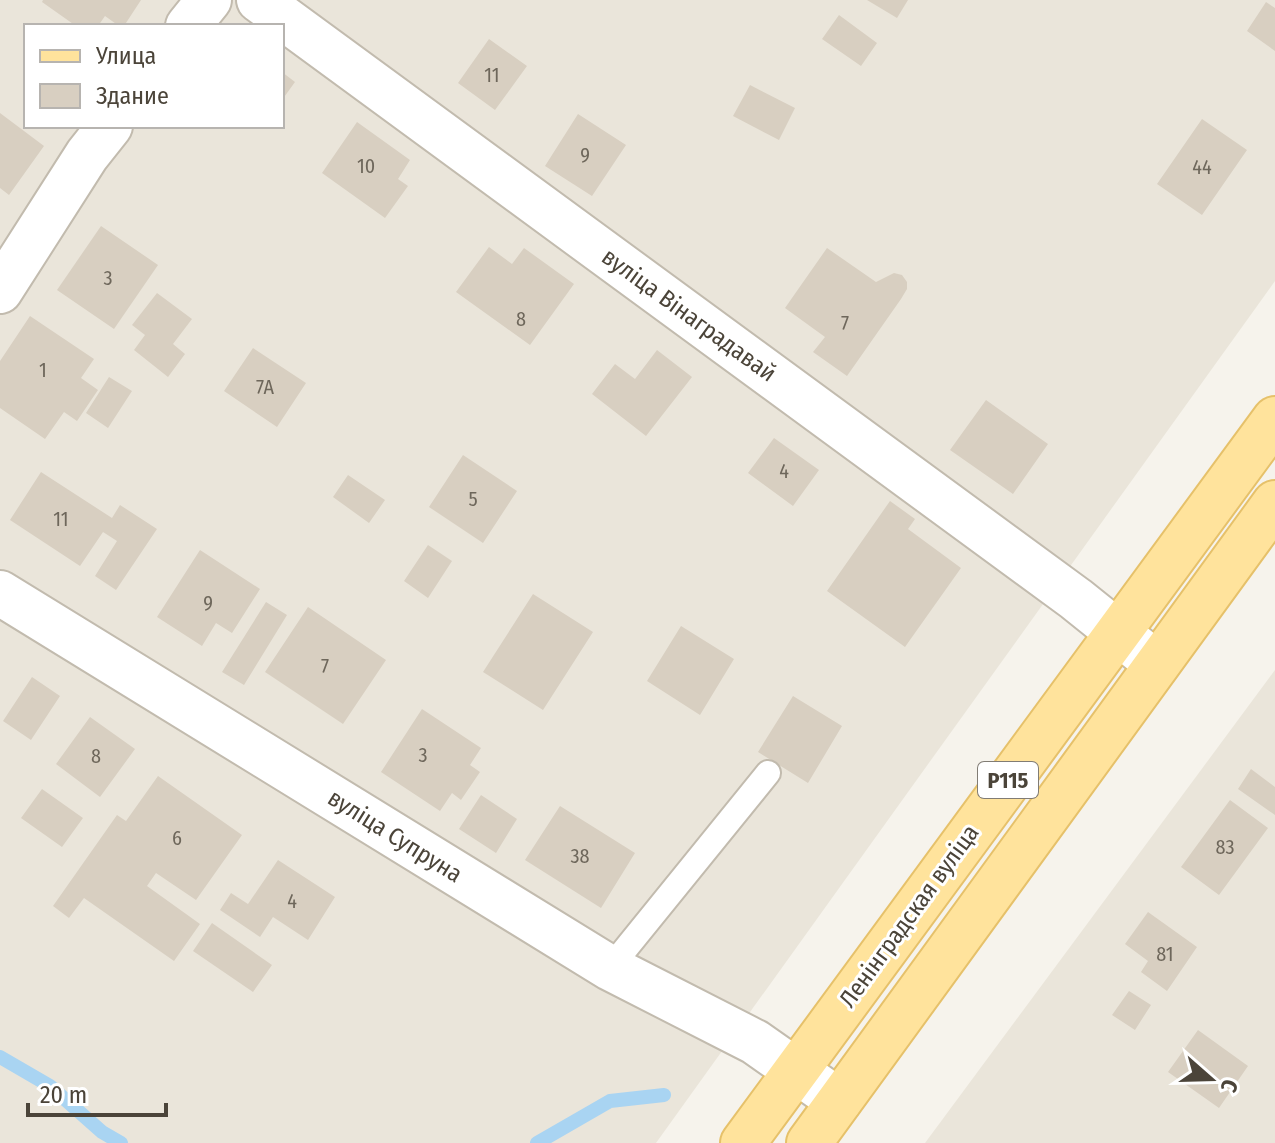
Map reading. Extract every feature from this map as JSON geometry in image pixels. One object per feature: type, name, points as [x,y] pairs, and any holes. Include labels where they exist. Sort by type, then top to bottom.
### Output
[{"type":"main road","name":"Ленінградская вуліца","points":[[743,1143],[1275,419]]},
{"type":"main road","name":"Р115","points":[[809,1143],[1275,503]]},
{"type":"street","points":[[190,24],[209,0]]},
{"type":"street","name":"вуліца Вінаградавай","points":[[259,0],[1157,664]]},
{"type":"street","points":[[0,291],[87,155],[108,128]]},
{"type":"street","name":"вуліца Супруна","points":[[0,593],[610,968],[755,1042],[839,1101]]},
{"type":"lane","points":[[610,968],[768,773]]},
{"type":"shaded area","points":[[0,0],[1275,0],[1275,281],[656,1143],[0,1143]]},
{"type":"shaded area","points":[[1275,670],[1275,1143],[925,1143]]},
{"type":"building","points":[[141,0],[125,24],[116,24],[105,16],[99,24],[73,24],[42,2]]},
{"type":"building","points":[[867,0],[908,0],[897,18]]},
{"type":"building","points":[[1266,2],[1275,8],[1275,51],[1247,31]]},
{"type":"building","points":[[839,15],[877,43],[861,66],[822,39]]},
{"type":"building","points":[[489,39],[527,66],[495,110],[458,83]]},
{"type":"building","points":[[284,74],[295,82],[284,97]]},
{"type":"building","points":[[750,85],[795,108],[779,140],[733,116]]},
{"type":"building","points":[[0,113],[44,146],[9,195],[0,188]]},
{"type":"building","points":[[578,114],[626,145],[592,196],[545,166]]},
{"type":"building","points":[[1202,119],[1247,150],[1202,215],[1157,184]]},
{"type":"building","points":[[357,122],[410,160],[398,179],[408,186],[385,218],[322,173]]},
{"type":"building","points":[[101,226],[158,265],[114,329],[57,290]]},
{"type":"building","points":[[489,247],[512,264],[524,248],[574,284],[530,345],[456,292]]},
{"type":"building","points":[[827,248],[876,282],[894,273],[902,275],[907,282],[901,299],[847,376],[813,352],[825,337],[785,308]]},
{"type":"building","points":[[157,293],[192,319],[173,344],[185,354],[168,377],[134,350],[145,335],[132,325]]},
{"type":"building","points":[[30,316],[94,359],[81,378],[98,390],[77,421],[64,412],[45,439],[0,408],[0,361]]},
{"type":"building","points":[[253,348],[306,383],[277,427],[224,391]]},
{"type":"building","points":[[657,350],[692,377],[646,436],[592,394],[615,364],[635,379]]},
{"type":"building","points":[[109,377],[132,391],[108,428],[86,413]]},
{"type":"building","points":[[986,400],[1048,444],[1013,494],[950,450]]},
{"type":"building","points":[[774,438],[819,470],[793,506],[748,473]]},
{"type":"building","points":[[463,455],[517,491],[483,543],[429,507]]},
{"type":"building","points":[[41,472],[112,518],[120,505],[157,529],[116,590],[95,576],[117,541],[103,532],[80,566],[10,520]]},
{"type":"building","points":[[348,475],[385,500],[369,523],[333,497]]},
{"type":"building","points":[[890,501],[915,519],[908,529],[961,568],[905,647],[827,591]]},
{"type":"building","points":[[428,545],[452,561],[428,598],[404,581]]},
{"type":"building","points":[[200,550],[260,589],[232,633],[216,623],[202,646],[157,617]]},
{"type":"building","points":[[533,594],[593,632],[543,710],[483,672]]},
{"type":"building","points":[[266,602],[287,615],[244,685],[222,672]]},
{"type":"building","points":[[308,607],[386,660],[343,724],[265,672]]},
{"type":"building","points":[[681,626],[734,659],[700,715],[647,681]]},
{"type":"building","points":[[32,677],[60,696],[31,740],[3,721]]},
{"type":"building","points":[[793,696],[842,726],[808,783],[758,752]]},
{"type":"building","points":[[422,709],[481,748],[470,765],[480,772],[461,800],[452,793],[440,811],[381,772]]},
{"type":"building","points":[[90,717],[135,749],[100,797],[56,764]]},
{"type":"building","points":[[1251,769],[1275,787],[1275,815],[1238,789]]},
{"type":"building","points":[[158,776],[242,835],[196,900],[156,873],[147,886],[200,924],[174,961],[84,898],[69,918],[53,906],[117,815],[126,821]]},
{"type":"building","points":[[42,789],[83,818],[62,847],[21,818]]},
{"type":"building","points":[[481,795],[517,819],[496,853],[459,829]]},
{"type":"building","points":[[1230,800],[1268,828],[1219,895],[1181,867]]},
{"type":"building","points":[[560,806],[635,853],[601,908],[525,860]]},
{"type":"building","points":[[278,860],[335,897],[308,940],[273,917],[260,937],[220,910],[231,893],[248,904]]},
{"type":"building","points":[[1148,912],[1197,947],[1167,991],[1141,972],[1148,961],[1125,944]]},
{"type":"building","points":[[212,923],[272,965],[253,992],[193,951]]},
{"type":"building","points":[[1129,991],[1151,1005],[1135,1030],[1112,1015]]},
{"type":"building","points":[[1198,1030],[1248,1066],[1219,1108],[1168,1072]]},
{"type":"waterway","points":[[0,1057],[50,1086],[102,1132],[121,1143]]},
{"type":"waterway","points":[[537,1143],[610,1101],[664,1095]]}]
